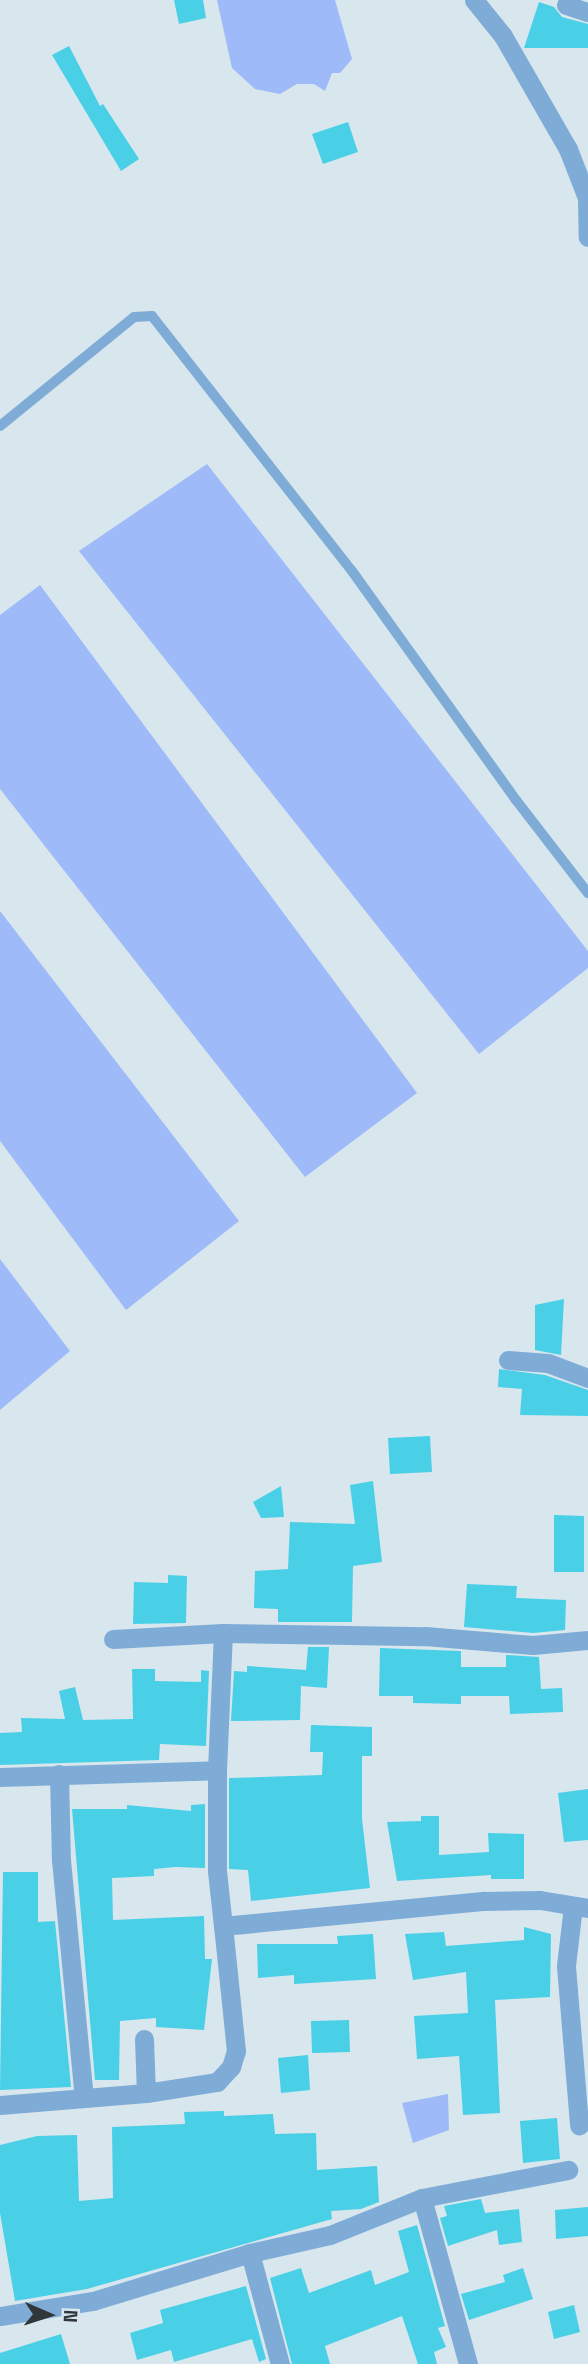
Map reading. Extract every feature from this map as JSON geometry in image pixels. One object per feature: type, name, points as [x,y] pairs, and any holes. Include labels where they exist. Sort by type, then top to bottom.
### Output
[{"type":"street","points":[[474,0],[503,36],[550,115],[588,198],[588,237]]},
{"type":"street","points":[[566,5],[588,12]]},
{"type":"street","points":[[508,1360],[548,1363],[588,1378]]},
{"type":"street","points":[[0,2105],[146,2093],[217,2082],[232,2067],[236,2051],[217,1871],[217,1770],[223,1633]]},
{"type":"street","points":[[113,1639],[223,1633],[425,1636],[533,1645],[588,1640]]},
{"type":"street","points":[[0,1777],[217,1770]]},
{"type":"street","points":[[59,1774],[61,1860],[84,2097]]},
{"type":"street","points":[[223,1926],[485,1901],[540,1900],[580,1907],[566,1966],[579,2125]]},
{"type":"street","points":[[144,2039],[146,2093]]},
{"type":"street","points":[[0,2316],[93,2301],[250,2253],[330,2235],[422,2198],[568,2169]]},
{"type":"street","points":[[422,2198],[468,2364]]},
{"type":"street","points":[[250,2253],[280,2364]]},
{"type":"lane","points":[[0,426],[134,317],[152,316],[352,570],[516,800],[588,893]]},
{"type":"water","points":[[217,0],[335,0],[352,59],[340,73],[332,73],[325,91],[314,84],[297,84],[280,94],[255,89],[232,68]]},
{"type":"water","points":[[207,464],[588,951],[588,968],[479,1054],[79,551]]},
{"type":"water","points":[[40,585],[417,1093],[305,1177],[0,789],[0,615]]},
{"type":"water","points":[[0,911],[239,1221],[126,1310],[0,1141]]},
{"type":"water","points":[[0,1259],[70,1351],[0,1410]]},
{"type":"water","points":[[448,2094],[449,2130],[413,2143],[402,2103]]},
{"type":"building","points":[[174,0],[203,0],[206,18],[179,24]]},
{"type":"building","points":[[539,2],[554,7],[562,17],[588,24],[588,48],[524,48]]},
{"type":"building","points":[[69,46],[100,106],[103,104],[139,159],[121,171],[52,55]]},
{"type":"building","points":[[348,122],[358,152],[323,164],[312,134]]},
{"type":"building","points":[[564,1299],[561,1355],[535,1350],[535,1305]]},
{"type":"building","points":[[499,1369],[545,1375],[588,1390],[588,1416],[520,1415],[522,1389],[498,1387]]},
{"type":"building","points":[[430,1436],[432,1472],[390,1474],[388,1438]]},
{"type":"building","points":[[373,1481],[382,1562],[353,1566],[352,1622],[278,1622],[278,1609],[254,1608],[255,1571],[288,1569],[290,1522],[355,1524],[350,1485]]},
{"type":"building","points":[[281,1486],[284,1517],[261,1518],[253,1502]]},
{"type":"building","points":[[554,1515],[584,1516],[584,1572],[554,1572]]},
{"type":"building","points":[[168,1575],[187,1576],[186,1623],[133,1624],[134,1582],[168,1583]]},
{"type":"building","points":[[467,1584],[517,1586],[516,1598],[566,1600],[565,1630],[533,1633],[464,1627]]},
{"type":"building","points":[[308,1647],[329,1647],[327,1688],[301,1686],[300,1720],[231,1721],[234,1671],[247,1672],[247,1666],[306,1670]]},
{"type":"building","points":[[380,1648],[461,1651],[461,1667],[506,1667],[506,1655],[539,1657],[541,1689],[562,1688],[563,1712],[510,1714],[509,1696],[461,1696],[461,1704],[413,1703],[413,1696],[379,1696]]},
{"type":"building","points":[[132,1669],[155,1669],[155,1681],[201,1682],[201,1670],[209,1671],[206,1746],[160,1744],[159,1760],[0,1765],[0,1733],[22,1732],[21,1718],[65,1719],[59,1691],[75,1687],[83,1720],[133,1719]]},
{"type":"building","points":[[311,1725],[372,1727],[372,1756],[362,1756],[362,1819],[370,1888],[251,1901],[248,1870],[229,1869],[229,1778],[322,1775],[323,1752],[310,1752]]},
{"type":"building","points":[[588,1789],[588,1840],[564,1842],[558,1793]]},
{"type":"building","points":[[205,1804],[205,1868],[154,1869],[154,1876],[112,1878],[113,1920],[204,1916],[205,1959],[212,1959],[204,2030],[156,2027],[156,2018],[120,2021],[119,2080],[95,2080],[72,1809],[127,1809],[127,1805],[191,1811],[191,1805]]},
{"type":"building","points":[[421,1816],[439,1816],[439,1855],[489,1852],[488,1833],[524,1834],[524,1879],[491,1879],[491,1875],[397,1881],[387,1822],[421,1821]]},
{"type":"building","points":[[3,1872],[38,1872],[38,1922],[55,1921],[71,2087],[0,2090]]},
{"type":"building","points":[[524,1927],[551,1934],[550,1997],[495,2000],[500,2113],[463,2115],[459,2056],[417,2059],[414,2016],[468,2013],[466,1972],[413,1980],[405,1934],[444,1932],[446,1946],[524,1940]]},
{"type":"building","points":[[373,1934],[376,1979],[294,1984],[294,1975],[258,1978],[257,1944],[338,1944],[337,1936]]},
{"type":"building","points":[[349,2020],[350,2052],[312,2053],[311,2021]]},
{"type":"building","points":[[308,2055],[310,2090],[281,2093],[278,2058]]},
{"type":"building","points":[[224,2111],[224,2116],[273,2114],[275,2134],[316,2133],[317,2170],[377,2166],[379,2202],[361,2209],[331,2211],[332,2219],[87,2289],[15,2301],[0,2213],[0,2145],[37,2136],[77,2135],[79,2201],[113,2198],[112,2127],[185,2124],[184,2112]]},
{"type":"building","points":[[557,2118],[560,2159],[523,2163],[520,2121]]},
{"type":"building","points":[[481,2199],[485,2213],[519,2209],[522,2242],[499,2245],[497,2230],[448,2246],[440,2218],[447,2216],[444,2206]]},
{"type":"building","points":[[588,2207],[588,2236],[556,2239],[555,2210]]},
{"type":"building","points":[[417,2225],[445,2326],[438,2328],[446,2347],[434,2352],[437,2364],[418,2364],[402,2316],[325,2346],[330,2364],[292,2364],[270,2278],[301,2268],[309,2293],[371,2270],[375,2285],[409,2272],[398,2231]]},
{"type":"building","points":[[523,2268],[533,2299],[469,2320],[461,2294],[505,2282],[503,2275]]},
{"type":"building","points":[[246,2286],[266,2359],[259,2362],[252,2339],[174,2362],[171,2350],[137,2360],[130,2333],[163,2323],[160,2310]]},
{"type":"building","points":[[574,2305],[580,2332],[554,2339],[548,2312]]},
{"type":"building","points":[[61,2334],[70,2364],[0,2364],[0,2353]]}]
